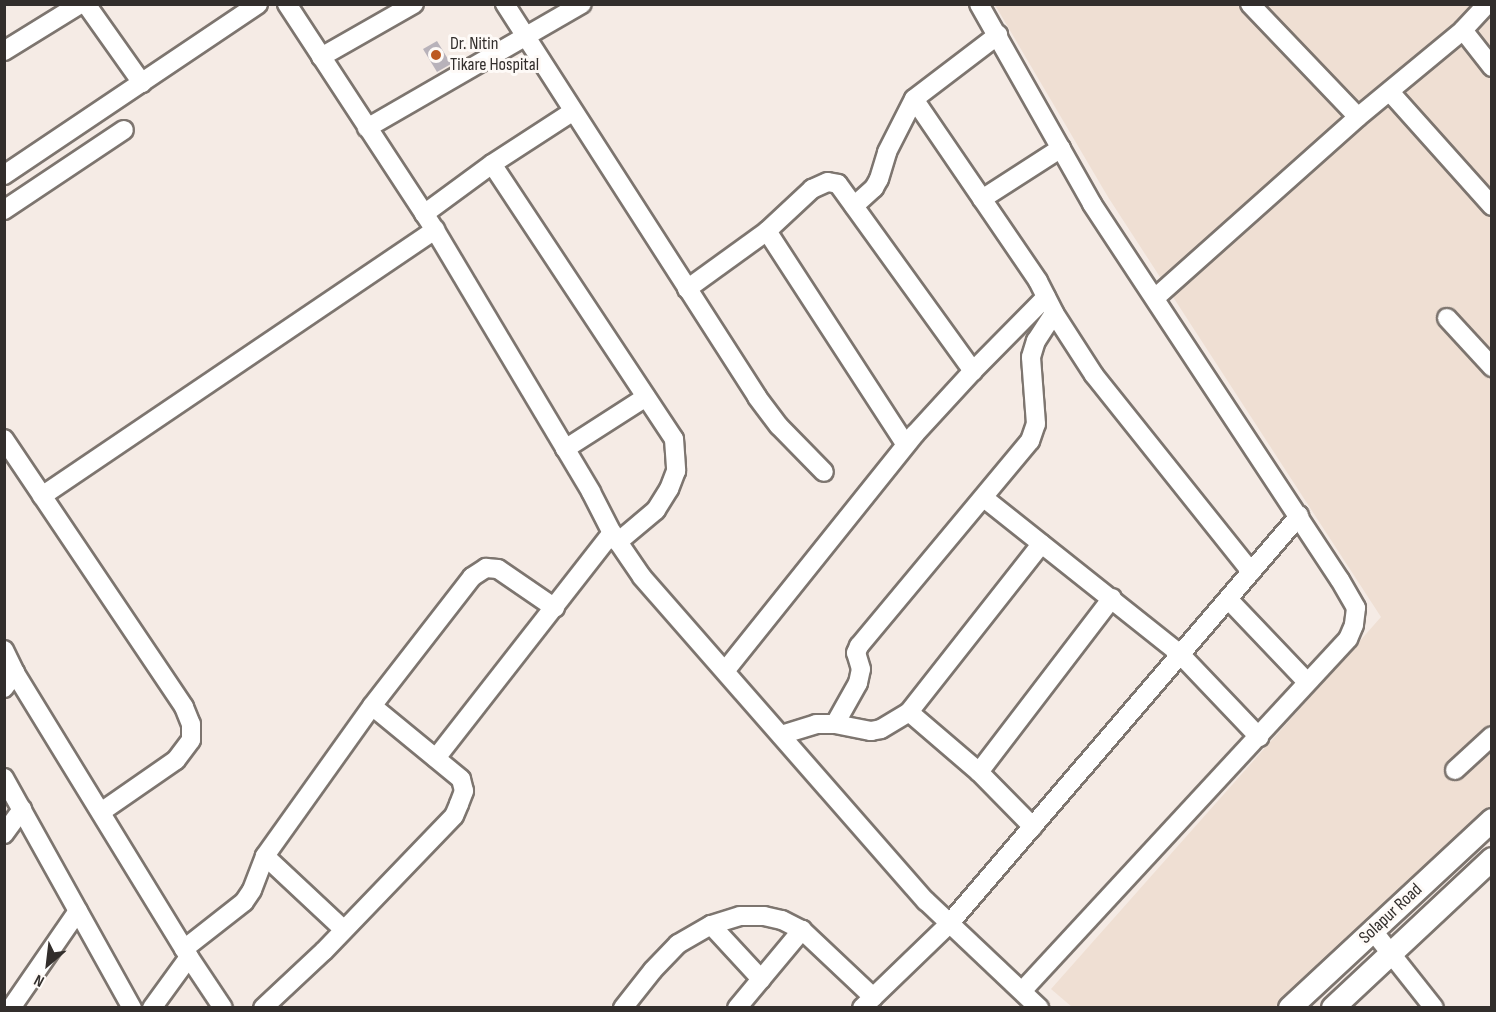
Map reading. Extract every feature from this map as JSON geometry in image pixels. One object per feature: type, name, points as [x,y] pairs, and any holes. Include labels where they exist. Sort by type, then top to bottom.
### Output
[{"type":"main road","name":"Solapur Road","points":[[1290,1008],[1491,820]]},
{"type":"main road","name":"Solapur Road","points":[[1333,1008],[1491,859]]},
{"type":"street","points":[[4,51],[80,4]]},
{"type":"street","points":[[86,4],[142,83]]},
{"type":"street","points":[[4,176],[258,4]]},
{"type":"street","points":[[287,4],[435,230],[615,538],[642,577],[926,902],[1023,990],[1039,1008]]},
{"type":"street","points":[[321,57],[414,4]]},
{"type":"street","points":[[504,4],[757,398],[779,426],[824,472]]},
{"type":"street","points":[[368,128],[582,4]]},
{"type":"street","points":[[979,4],[1092,204],[1299,516],[1356,608],[1354,625],[1348,639],[1023,990]]},
{"type":"street","points":[[1250,4],[1358,117]]},
{"type":"street","points":[[1155,298],[1358,117],[1463,30],[1487,4]]},
{"type":"street","points":[[1463,30],[1491,67]]},
{"type":"street","points":[[854,206],[874,188],[887,153],[914,99],[998,35]]},
{"type":"street","points":[[1390,92],[1491,206]]},
{"type":"street","points":[[914,99],[1038,281],[1050,305],[1095,375],[1251,572]]},
{"type":"street","points":[[424,214],[492,164],[572,112]]},
{"type":"street","points":[[4,210],[124,130]]},
{"type":"street","points":[[982,199],[1061,148]]},
{"type":"street","points":[[436,758],[555,608],[615,538],[656,510],[676,471],[674,439],[492,164]]},
{"type":"street","points":[[687,290],[767,231],[819,184],[828,182],[838,184],[973,370]]},
{"type":"street","points":[[42,496],[435,230]]},
{"type":"street","points":[[767,231],[906,445]]},
{"type":"street","points":[[725,671],[906,445],[973,370],[1050,305]]},
{"type":"street","points":[[835,724],[858,684],[861,669],[856,653],[859,646],[1030,441],[1036,424],[1031,357],[1050,305]]},
{"type":"street","points":[[1447,318],[1491,367]]},
{"type":"street","points":[[565,449],[646,397]]},
{"type":"street","points":[[4,439],[184,707],[191,724],[190,740],[176,760],[100,812]]},
{"type":"street","points":[[984,498],[1180,654],[1259,737]]},
{"type":"street","points":[[623,1008],[653,970],[678,944],[711,925],[740,916],[764,916],[782,920],[802,930],[867,1002],[949,924],[1299,516]]},
{"type":"street","points":[[781,735],[807,725],[835,724],[871,731],[881,729],[909,712],[1041,544]]},
{"type":"street","points":[[152,1008],[187,953],[244,902],[252,890],[266,856],[372,706],[472,577],[486,568],[498,569],[555,608]]},
{"type":"street","points":[[979,772],[1112,598]]},
{"type":"street","points":[[1228,599],[1307,682]]},
{"type":"street","points":[[4,650],[15,673],[100,812],[187,953],[224,1008]]},
{"type":"street","points":[[4,688],[15,673]]},
{"type":"street","points":[[263,1008],[344,930],[454,816],[464,791],[461,779],[372,706]]},
{"type":"street","points":[[909,712],[979,772],[1033,827]]},
{"type":"street","points":[[1455,770],[1491,736]]},
{"type":"street","points":[[4,778],[132,1008]]},
{"type":"street","points":[[4,834],[22,809]]},
{"type":"street","points":[[266,856],[344,930]]},
{"type":"street","points":[[11,1008],[78,911]]},
{"type":"street","points":[[711,925],[761,979]]},
{"type":"street","points":[[737,1008],[802,930]]},
{"type":"street","points":[[1373,931],[1434,1008]]},
{"type":"shaded area","points":[[995,5],[1491,5],[1491,808],[1275,1007],[1072,1007],[1051,989],[1381,617],[1108,197]]},
{"type":"building","points":[[437,41],[451,64],[437,72],[423,49]]},
{"type":"place","name":"Dr. Nitin Tikare Hospital","points":[[436,55]]}]
